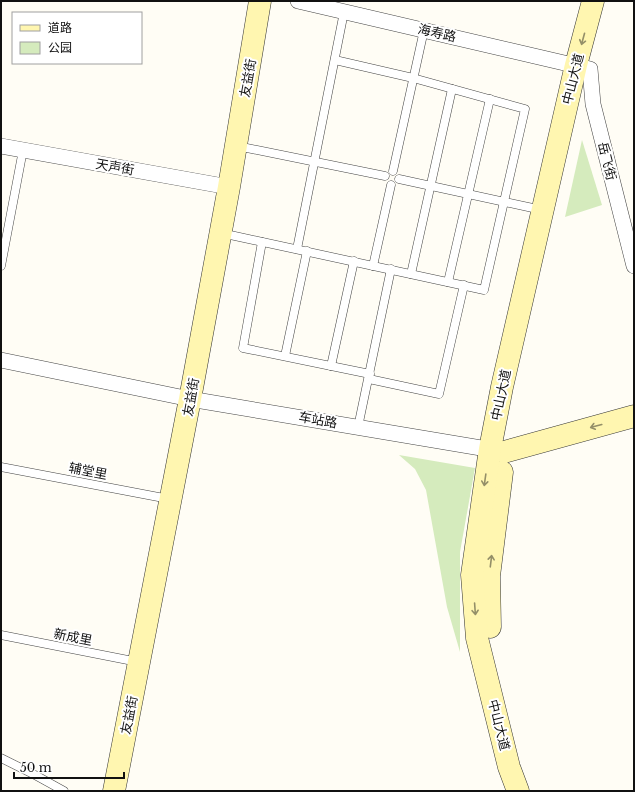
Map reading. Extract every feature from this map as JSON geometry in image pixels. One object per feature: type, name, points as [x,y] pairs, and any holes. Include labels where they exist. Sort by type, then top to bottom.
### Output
[{"type":"main road","name":"友益街","points":[[114,791],[171,500],[229,187],[260,1]]},
{"type":"main road","name":"中山大道","points":[[518,791],[509,767],[477,638],[472,576],[497,450],[514,385],[583,67],[593,1]]},
{"type":"main road","name":"中山大道","points":[[531,791],[498,668],[490,625],[489,576],[502,387],[542,210],[583,67],[608,1]]},
{"type":"main road","name":"车站路","points":[[497,450],[634,416]]},
{"type":"street","name":"海寿路","points":[[298,1],[583,67]]},
{"type":"street","name":"岳飞街","points":[[583,67],[634,266]]},
{"type":"street","name":"天声街","points":[[1,146],[229,187]]},
{"type":"street","name":"车站路","points":[[1,360],[190,398],[497,450]]},
{"type":"lane","points":[[297,249],[344,12]]},
{"type":"lane","points":[[394,171],[424,30]]},
{"type":"lane","points":[[220,232],[484,290],[525,109],[413,78],[335,60]]},
{"type":"lane","points":[[411,274],[452,89]]},
{"type":"lane","points":[[448,282],[490,99]]},
{"type":"lane","points":[[236,146],[385,176]]},
{"type":"lane","points":[[1,266],[23,150]]},
{"type":"lane","points":[[385,176],[387,172],[394,171]]},
{"type":"lane","points":[[394,171],[397,173],[399,179]]},
{"type":"lane","points":[[385,176],[386,181],[391,185]]},
{"type":"lane","points":[[399,179],[542,210]]},
{"type":"lane","points":[[391,185],[396,183],[399,179]]},
{"type":"lane","points":[[373,266],[391,185]]},
{"type":"lane","points":[[262,242],[243,348],[331,366],[439,394],[464,285]]},
{"type":"lane","points":[[285,356],[307,251]]},
{"type":"lane","points":[[331,366],[354,262]]},
{"type":"lane","points":[[358,427],[391,270]]},
{"type":"lane","name":"辅堂里","points":[[1,467],[171,500]]},
{"type":"lane","name":"新成里","points":[[1,635],[139,662]]},
{"type":"lane","points":[[1,758],[35,774],[64,791]]},
{"type":"green space","points":[[582,140],[602,205],[565,217]]},
{"type":"green space","points":[[399,455],[475,468],[460,552],[460,652],[447,607],[426,490],[415,469]]}]
